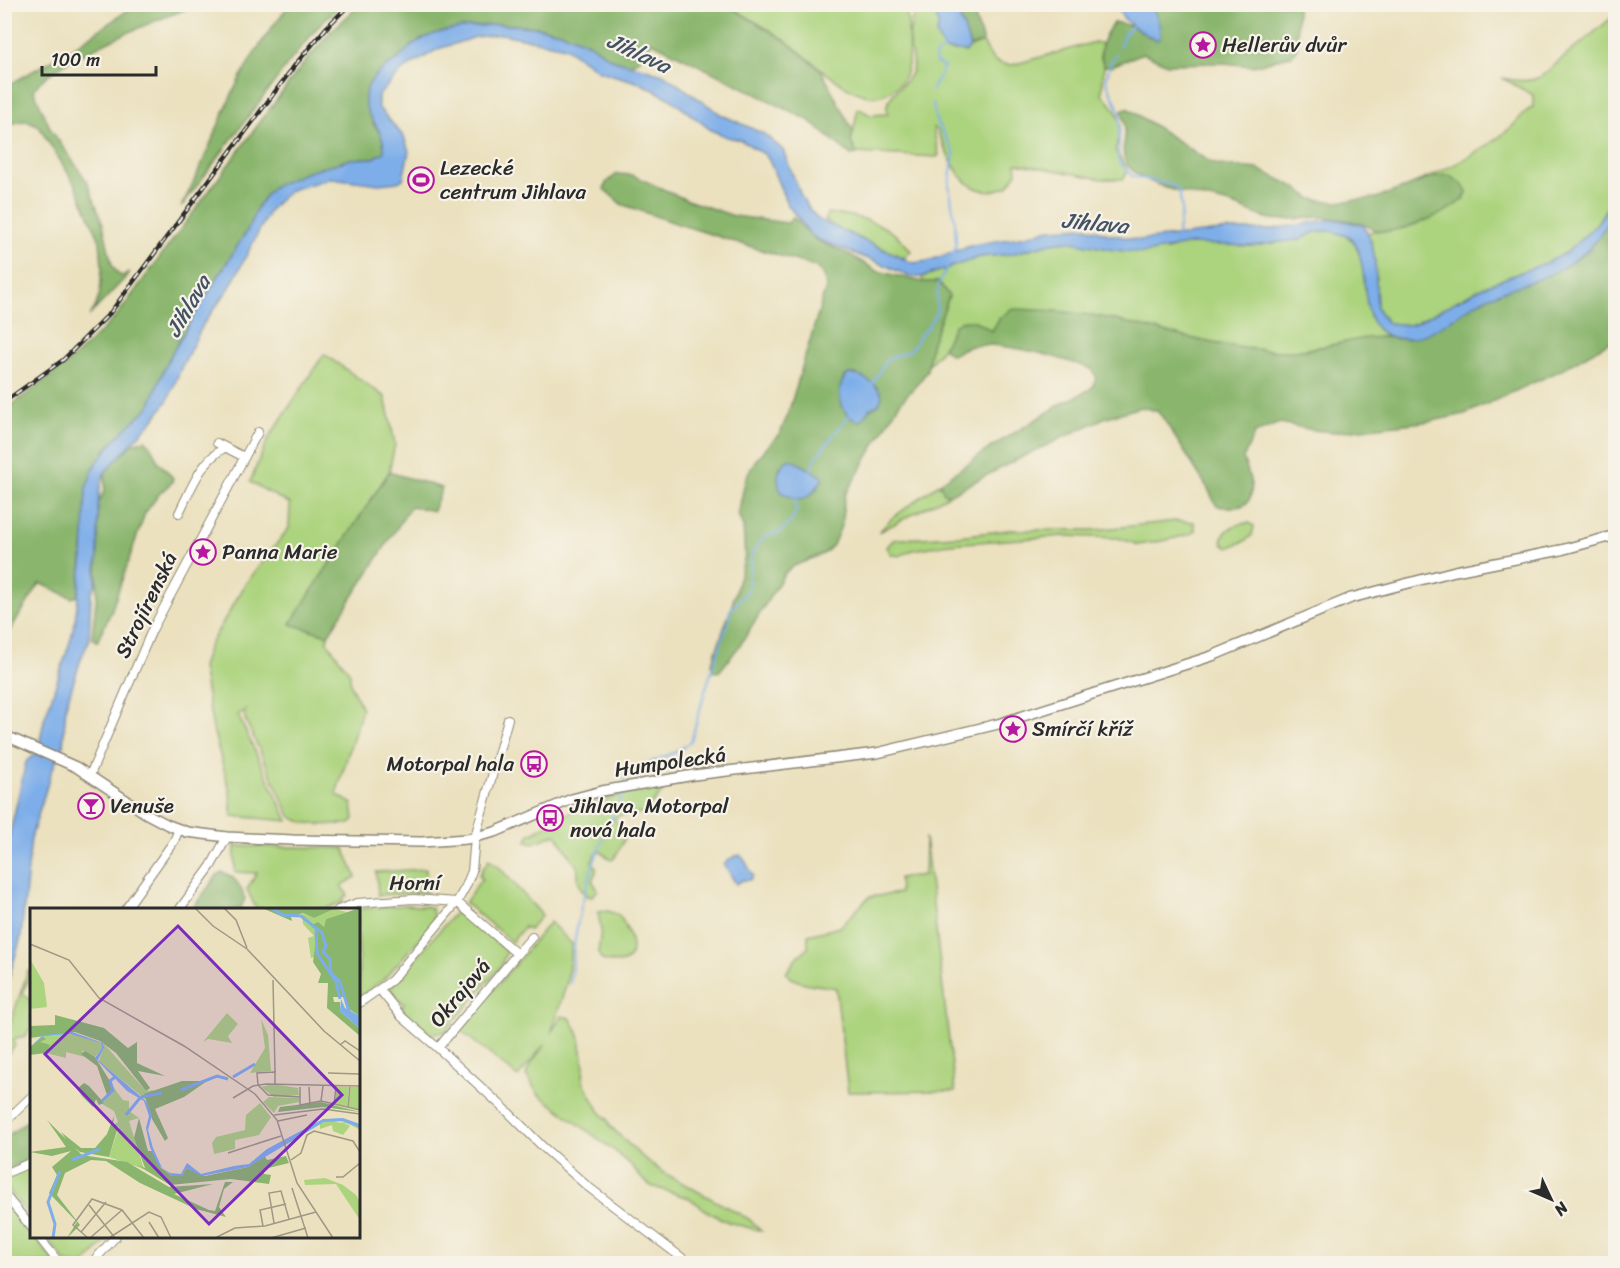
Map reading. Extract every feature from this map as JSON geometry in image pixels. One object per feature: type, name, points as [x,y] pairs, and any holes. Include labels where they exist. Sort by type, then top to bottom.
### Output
[{"type":"main road","name":"Humpolecká","points":[[4,735],[68,762],[147,814],[178,829],[196,834],[227,837],[422,842],[475,837],[495,832],[573,799],[602,791],[694,775],[877,753],[998,724],[1212,656],[1351,598],[1455,571],[1561,550],[1616,535]]},
{"type":"street","name":"Strojírenská","points":[[90,775],[152,630],[258,432]]},
{"type":"street","points":[[179,513],[204,465],[220,445],[244,457]]},
{"type":"street","points":[[360,1003],[392,980],[457,902],[472,871],[475,837],[508,719]]},
{"type":"street","points":[[126,908],[174,841],[178,829]]},
{"type":"street","points":[[180,908],[211,866],[227,837]]},
{"type":"street","name":"Horní","points":[[341,908],[357,903],[414,899],[457,902]]},
{"type":"street","name":"Okrajová","points":[[457,902],[517,954]]},
{"type":"street","name":"Okrajová","points":[[380,990],[402,1017],[438,1048],[532,937]]},
{"type":"street","points":[[438,1048],[587,1186],[690,1263]]},
{"type":"street","points":[[4,1123],[30,1098]]},
{"type":"street","points":[[4,1174],[30,1163]]},
{"type":"street","points":[[4,1194],[30,1226]]},
{"type":"street","points":[[41,1238],[60,1263]]},
{"type":"street","points":[[91,1263],[114,1238]]},
{"type":"green space","points":[[137,4],[198,5],[135,29],[82,55],[42,80],[34,91],[51,130],[87,181],[103,224],[112,265],[121,276],[130,273],[89,316],[95,308],[100,293],[102,267],[100,241],[76,186],[39,127],[27,121],[5,127],[5,87],[68,51]]},
{"type":"green space","points":[[290,4],[341,5],[322,22],[290,61],[181,207],[244,70]]},
{"type":"green space","points":[[360,5],[727,5],[783,39],[821,70],[853,131],[851,142],[857,154],[851,155],[808,120],[652,42],[639,60],[630,65],[611,59],[590,44],[561,32],[536,27],[498,24],[442,32],[412,45],[405,54],[382,69],[373,123],[382,136],[385,152],[374,158],[351,159],[305,173],[275,186],[264,198],[247,231],[168,360],[149,407],[105,450],[85,531],[78,596],[72,598],[40,583],[5,638],[4,541],[9,533],[4,527],[5,410],[67,364],[115,318],[300,68],[331,31]]},
{"type":"green space","points":[[727,5],[906,5],[908,56],[905,76],[890,92],[876,96],[861,94],[829,75],[782,38]]},
{"type":"green space","points":[[917,5],[935,5],[939,28],[969,49],[983,42],[993,59],[1000,63],[1012,65],[1095,42],[1103,44],[1100,56],[1104,66],[1102,94],[1114,107],[1119,119],[1120,133],[1115,150],[1127,169],[1123,179],[1102,179],[1016,163],[1017,173],[1007,187],[991,191],[979,189],[962,177],[945,149],[937,130],[933,128],[939,155],[937,157],[856,153],[851,142],[858,108],[870,115],[888,114],[888,102],[912,71],[913,60],[909,38]]},
{"type":"green space","points":[[953,5],[971,5],[983,42],[970,47]]},
{"type":"green space","points":[[1150,5],[1297,5],[1297,48],[1292,55],[1253,66],[1224,63],[1167,64],[1143,53],[1112,66],[1104,66],[1101,54],[1102,43],[1114,22],[1132,26],[1150,37],[1159,28],[1157,16]]},
{"type":"green space","points":[[1615,15],[1615,195],[1596,225],[1566,253],[1549,262],[1485,286],[1416,323],[1409,325],[1387,323],[1377,308],[1373,247],[1368,233],[1389,231],[1464,199],[1467,192],[1461,184],[1421,181],[1414,183],[1452,166],[1487,146],[1533,107],[1533,95],[1502,78],[1526,80],[1540,77]]},
{"type":"green space","points":[[1127,108],[1210,162],[1218,165],[1258,169],[1293,186],[1312,199],[1336,202],[1376,198],[1436,176],[1449,175],[1462,184],[1467,192],[1455,206],[1444,212],[1396,230],[1376,230],[1355,222],[1330,218],[1278,220],[1266,218],[1233,205],[1164,187],[1151,182],[1130,168],[1123,149],[1125,129],[1122,111]]},
{"type":"green space","points":[[617,174],[632,175],[687,200],[734,216],[788,223],[793,217],[816,240],[852,256],[877,271],[923,282],[939,282],[949,296],[931,345],[927,371],[899,404],[845,495],[841,526],[833,545],[825,553],[794,566],[784,574],[741,644],[719,672],[713,671],[712,663],[732,605],[745,556],[743,527],[738,514],[746,477],[755,461],[780,433],[787,417],[826,287],[824,276],[816,267],[621,204],[604,189],[606,183]],"holes":[[[856,374],[879,404],[869,409],[863,418],[840,391],[844,377]],[[780,467],[815,472],[817,488],[811,495],[800,500],[784,492],[778,481]]]},
{"type":"green space","points":[[827,213],[874,222],[885,227],[903,241],[911,251],[904,258],[833,226],[825,220]]},
{"type":"green space","points":[[1615,213],[1615,339],[1559,371],[1465,414],[1432,421],[1334,432],[1280,423],[1255,433],[1243,458],[1250,480],[1251,495],[1243,505],[1235,507],[1216,505],[1163,418],[1157,411],[1141,407],[1104,418],[949,495],[944,493],[940,483],[993,446],[1061,404],[1089,390],[1094,385],[1096,377],[1092,369],[1009,347],[977,345],[952,355],[943,348],[954,326],[960,321],[975,321],[992,331],[999,319],[1011,309],[1068,312],[1102,317],[1216,344],[1287,351],[1371,338],[1400,339],[1488,297],[1540,278],[1577,259],[1592,246]]},
{"type":"green space","points":[[1314,232],[1341,233],[1353,241],[1360,255],[1379,330],[1386,336],[1289,352],[1233,347],[1171,334],[999,319],[992,331],[975,321],[954,326],[943,348],[928,366],[931,345],[949,296],[939,282],[923,282],[922,277],[980,257],[1011,254],[1051,243],[1068,241],[1114,250],[1167,250],[1182,245],[1205,243],[1251,246],[1303,239]]},
{"type":"green space","points":[[324,354],[385,397],[395,444],[389,472],[291,624],[328,635],[327,642],[350,673],[352,689],[362,709],[336,794],[352,804],[354,819],[350,824],[319,825],[290,816],[245,719],[244,713],[247,709],[238,715],[288,821],[232,816],[230,792],[213,729],[202,667],[209,646],[246,583],[289,528],[290,504],[250,482],[268,439]]},
{"type":"green space","points":[[145,440],[158,461],[173,478],[145,513],[111,612],[97,642],[92,638],[97,591],[98,504],[105,489],[105,472],[132,444]]},
{"type":"green space","points":[[389,472],[442,488],[433,511],[411,506],[328,635],[290,624]]},
{"type":"green space","points":[[940,483],[944,493],[949,495],[879,532],[891,519]]},
{"type":"green space","points":[[1176,521],[1194,522],[1195,530],[1191,534],[1139,545],[1118,538],[1064,536],[949,544],[913,550],[899,556],[891,554],[887,547],[893,540],[900,539],[1009,530],[1094,530]]},
{"type":"green space","points":[[1249,523],[1254,526],[1252,535],[1245,541],[1228,548],[1223,544],[1222,537],[1228,530],[1237,525]]},
{"type":"green space","points":[[660,788],[663,791],[644,813],[620,815],[614,819],[623,829],[625,838],[614,859],[611,860],[600,851],[595,855],[592,862],[596,866],[596,872],[592,880],[598,890],[591,897],[581,889],[578,868],[556,834],[533,843],[527,841],[529,835],[576,809],[636,790]]},
{"type":"green space","points":[[925,837],[955,1091],[848,1092],[836,988],[802,982],[786,973],[797,957],[808,948],[808,935],[840,927],[869,897],[900,893],[899,878],[924,875]]},
{"type":"green space","points":[[235,846],[344,848],[356,877],[341,886],[348,895],[343,898],[344,901],[327,908],[256,908],[247,889],[257,873],[235,872]]},
{"type":"green space","points":[[489,859],[542,915],[529,930],[524,927],[512,942],[465,903],[482,878],[479,875]]},
{"type":"green space","points":[[426,869],[427,892],[378,895],[376,872]]},
{"type":"green space","points":[[222,872],[227,874],[237,882],[245,899],[240,908],[193,908],[218,874]]},
{"type":"green space","points":[[405,905],[425,906],[432,908],[434,922],[385,978],[360,997],[360,909]]},
{"type":"green space","points":[[608,911],[619,915],[629,933],[632,951],[630,957],[624,962],[615,963],[602,960],[598,953],[601,930],[598,912]]},
{"type":"green space","points":[[456,913],[463,914],[507,951],[501,966],[445,1032],[430,1034],[401,1009],[404,1004],[388,990]]},
{"type":"green space","points":[[550,922],[572,944],[567,982],[551,1033],[561,1016],[570,1018],[580,1039],[584,1064],[583,1081],[600,1112],[608,1120],[610,1126],[640,1155],[664,1173],[749,1219],[761,1231],[728,1222],[689,1198],[651,1186],[616,1152],[538,1094],[526,1075],[545,1044],[518,1077],[460,1030]]},
{"type":"green space","points":[[28,971],[30,981],[22,992],[30,1000],[30,1027],[26,1036],[16,1038],[13,1042],[15,1045],[9,1053],[7,1033]]},
{"type":"green space","points":[[30,1120],[30,1158],[5,1171],[5,1138]]},
{"type":"green space","points":[[30,1165],[30,1218],[5,1185],[5,1176]]},
{"type":"green space","points":[[4,1199],[30,1233],[30,1238],[35,1238],[55,1263],[5,1263]]},
{"type":"green space","points":[[46,1238],[109,1238],[84,1264],[67,1263]]},
{"type":"water","points":[[935,5],[953,5],[970,47],[966,52],[944,50],[936,34],[938,22]]},
{"type":"water","points":[[1118,5],[1150,5],[1158,21],[1159,39],[1156,40],[1132,26],[1122,16]]},
{"type":"water","points":[[498,24],[536,27],[561,32],[590,44],[611,59],[663,74],[722,115],[764,134],[783,150],[802,198],[819,220],[913,263],[928,261],[973,245],[1026,236],[1050,229],[1086,227],[1139,240],[1229,230],[1267,230],[1333,219],[1363,225],[1374,254],[1377,308],[1387,323],[1409,325],[1485,286],[1566,253],[1596,225],[1615,195],[1615,213],[1590,248],[1567,265],[1540,279],[1486,298],[1424,335],[1410,339],[1388,335],[1380,331],[1373,323],[1366,300],[1357,247],[1350,237],[1331,231],[1314,232],[1303,239],[1251,246],[1192,244],[1145,253],[1114,250],[1068,241],[1051,243],[1011,254],[980,257],[922,277],[915,277],[819,240],[810,234],[787,204],[769,160],[764,154],[741,140],[711,130],[669,98],[640,83],[599,71],[565,47],[502,34],[476,37],[438,49],[401,71],[378,96],[378,107],[404,137],[409,151],[403,179],[398,182],[379,184],[331,178],[285,194],[270,210],[230,287],[204,323],[168,400],[154,419],[105,472],[99,500],[96,583],[91,594],[89,641],[66,705],[63,746],[51,773],[31,838],[21,937],[5,991],[5,855],[26,762],[35,754],[39,745],[44,720],[75,621],[83,556],[86,488],[95,465],[117,437],[149,407],[168,360],[269,191],[305,173],[351,159],[374,158],[384,152],[384,143],[368,113],[365,102],[372,79],[423,39],[454,29]]},
{"type":"water","points":[[849,374],[869,381],[882,396],[879,404],[869,409],[861,421],[848,415],[843,409],[841,386]]},
{"type":"water","points":[[788,460],[793,460],[822,476],[822,480],[809,496],[800,499],[781,492],[778,474]]},
{"type":"water","points":[[740,855],[753,876],[750,880],[743,880],[736,884],[724,864]]},
{"type":"waterway","points":[[1120,46],[1124,34],[1132,26]]},
{"type":"waterway","points":[[932,92],[944,67],[936,63],[935,55],[944,49]]},
{"type":"waterway","points":[[1117,53],[1111,61],[1106,80],[1120,113],[1118,160],[1132,176],[1172,185],[1179,191],[1182,209],[1177,237]]},
{"type":"waterway","points":[[933,103],[935,118],[954,153],[949,185],[955,222],[954,253]]},
{"type":"waterway","points":[[872,385],[887,359],[909,351],[928,327],[937,311],[940,281],[948,266]]},
{"type":"waterway","points":[[810,472],[816,457],[849,416]]},
{"type":"waterway","points":[[625,781],[626,774],[632,770],[678,751],[691,741],[729,612],[748,590],[752,552],[756,550],[761,539],[779,533],[792,520],[797,510],[795,502],[797,496]]},
{"type":"waterway","points":[[570,984],[578,919],[588,882],[600,845],[624,792]]},
{"type":"railway","points":[[4,402],[63,360],[110,313],[295,65],[350,4]]},
{"type":"place","name":"Hellerův dvůr","points":[[1203,45]]},
{"type":"place","name":"Lezecké centrum Jihlava","points":[[421,180]]},
{"type":"place","name":"Panna Marie","points":[[203,552]]},
{"type":"place","name":"Smírčí kříž","points":[[1013,729]]},
{"type":"place","name":"Motorpal hala","points":[[534,764]]},
{"type":"place","name":"Venuše","points":[[91,806]]},
{"type":"place","name":"Jihlava, Motorpal nová hala","points":[[550,818]]},
{"type":"water label","name":"Jihlava","points":[[639,53]]},
{"type":"water label","name":"Jihlava","points":[[1095,223]]},
{"type":"water label","name":"Jihlava","points":[[188,306]]}]
